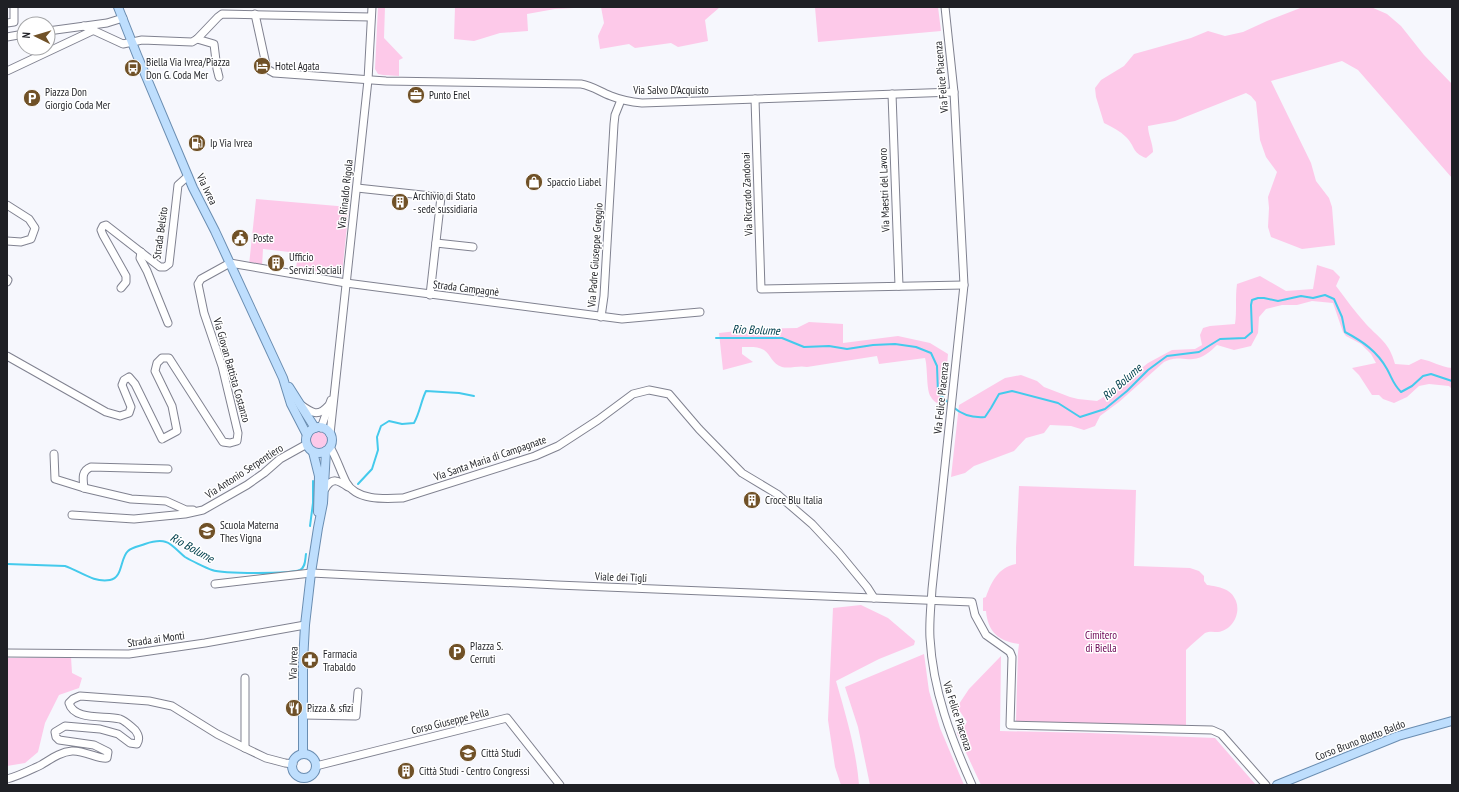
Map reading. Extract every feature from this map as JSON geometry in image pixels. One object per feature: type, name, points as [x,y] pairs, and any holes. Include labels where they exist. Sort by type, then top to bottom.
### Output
[{"type":"main road","name":"Via Ivrea","points":[[118,7],[188,176],[283,378],[291,404],[308,435]]},
{"type":"main road","name":"Via Ivrea","points":[[283,378],[318,428]]},
{"type":"main road","points":[[318,428],[324,429],[330,434],[332,441],[328,449],[322,453],[313,452],[307,444],[308,435],[318,428]]},
{"type":"main road","name":"Via Ivrea","points":[[303,754],[303,662],[306,625],[311,573],[323,503],[328,449]]},
{"type":"main road","name":"Via Ivrea","points":[[313,452],[319,476],[318,528]]},
{"type":"main road","name":"Corso Bruno Blotto Baldo","points":[[1277,785],[1398,736],[1452,721]]},
{"type":"main road","points":[[303,754],[311,756],[314,759],[316,766],[313,774],[302,781],[294,771],[293,764],[296,757],[303,754]]},
{"type":"street","points":[[7,22],[14,22],[14,7]]},
{"type":"street","name":"Via Rinaldo Rigola","points":[[330,434],[337,382],[368,80],[372,7]]},
{"type":"street","name":"Via Felice Piacenza","points":[[945,7],[954,92],[964,285],[931,600],[930,638],[935,680],[943,713],[954,746],[972,785]]},
{"type":"street","points":[[84,26],[123,44],[142,40],[192,42],[197,39],[218,16],[226,14],[371,17]]},
{"type":"street","name":"Via Salvo D'Acquisto","points":[[255,14],[267,69],[270,71],[294,75],[368,80],[581,84],[594,87],[621,100],[651,103],[954,92]]},
{"type":"street","points":[[56,30],[123,18]]},
{"type":"street","points":[[7,71],[95,32],[107,22]]},
{"type":"street","points":[[197,39],[214,44],[217,69],[220,78]]},
{"type":"street","name":"Via Maestri del Lavoro","points":[[892,94],[899,286]]},
{"type":"street","name":"Via Riccardo Zandonai","points":[[756,99],[761,289],[899,286]]},
{"type":"street","name":"Via Padre Giuseppe Greggio","points":[[601,317],[604,296],[614,124],[615,115],[621,100]]},
{"type":"street","name":"Strada Belsito","points":[[121,288],[126,282],[126,276],[103,236],[101,230],[103,226],[106,225],[160,267],[165,267],[169,264],[178,185],[188,176]]},
{"type":"street","points":[[357,188],[441,197],[430,295]]},
{"type":"street","points":[[7,205],[29,219],[35,228],[31,239],[21,242],[7,240]]},
{"type":"street","points":[[436,243],[473,247]]},
{"type":"street","name":"Strada Belsito","points":[[141,252],[140,258],[147,271],[168,323]]},
{"type":"street","name":"Strada Campagnè","points":[[230,263],[346,283],[622,320],[700,312]]},
{"type":"street","name":"Via Giovan Battista Costanzo","points":[[7,356],[106,412],[120,416],[129,413],[131,407],[122,385],[124,380],[129,377],[135,384],[162,438],[177,431],[172,406],[155,371],[157,364],[162,358],[169,358],[223,442],[230,443],[236,441],[238,433],[222,366],[204,313],[198,284],[201,279],[230,263]]},
{"type":"street","points":[[899,286],[964,285]]},
{"type":"street","name":"Via Rinaldo Rigola","points":[[318,428],[330,403],[337,382]]},
{"type":"street","name":"Via Santa Maria di Campagnate","points":[[324,489],[334,480],[340,481],[366,496],[381,499],[404,498],[535,456],[558,446],[598,420],[633,394],[649,390],[669,394],[742,473],[776,494],[812,524],[839,553],[867,587],[874,598]]},
{"type":"street","points":[[301,405],[310,412],[317,413],[323,412],[330,403]]},
{"type":"street","name":"Via Antonio Serpentiero","points":[[72,515],[134,519],[185,514],[203,510],[247,484],[280,460],[307,444]]},
{"type":"street","points":[[328,449],[337,460],[350,488]]},
{"type":"street","points":[[54,454],[54,479],[131,499],[166,501],[186,510],[203,510]]},
{"type":"street","points":[[84,488],[82,476],[86,469],[91,467],[168,469]]},
{"type":"street","points":[[215,584],[311,573]]},
{"type":"street","name":"Viale dei Tigli","points":[[311,573],[557,586],[972,602],[975,615],[986,635],[1010,652],[1012,657],[1010,725],[1212,730],[1221,734],[1266,785]]},
{"type":"street","name":"Strada ai Monti","points":[[7,653],[129,654],[212,642],[306,625]]},
{"type":"street","points":[[245,678],[245,748]]},
{"type":"street","points":[[303,715],[356,716],[358,692]]},
{"type":"street","points":[[7,779],[16,777],[64,753],[82,751],[100,758],[107,758],[108,752],[94,745],[59,740],[56,737],[55,732],[65,726],[109,731],[118,734],[130,743],[137,744],[139,737],[138,733],[127,723],[111,718],[78,714],[71,710],[69,703],[70,700],[80,696],[149,701],[172,706],[217,734],[245,748],[266,758],[293,764]]},
{"type":"street","name":"Corso Giuseppe Pella","points":[[316,766],[507,718],[560,785]]},
{"type":"green space","points":[[378,7],[385,7],[384,38],[403,58],[399,60],[399,76],[378,74],[375,69]]},
{"type":"green space","points":[[455,7],[593,7],[555,9],[527,14],[528,31],[500,33],[474,41],[454,39]]},
{"type":"green space","points":[[601,7],[720,7],[705,20],[708,41],[678,47],[671,43],[635,48],[629,44],[600,49],[598,36],[604,23]]},
{"type":"green space","points":[[815,7],[938,7],[941,31],[818,42]]},
{"type":"green space","points":[[1303,7],[1371,7],[1387,14],[1401,26],[1424,55],[1452,84],[1452,178],[1358,70],[1342,61],[1271,81],[1311,163],[1316,181],[1329,198],[1332,207],[1335,245],[1302,249],[1271,237],[1268,227],[1268,197],[1277,172],[1266,157],[1260,140],[1256,102],[1251,96],[1246,93],[1175,121],[1148,126],[1153,152],[1146,158],[1138,154],[1124,135],[1104,123],[1096,97],[1095,88],[1101,80],[1124,66],[1134,54],[1191,38],[1208,31],[1225,36],[1243,32]]},
{"type":"green space","points":[[256,199],[349,207],[342,274],[296,269],[298,253],[263,249],[262,267],[249,265]]},
{"type":"green space","points":[[1317,265],[1333,270],[1340,277],[1336,286],[1354,310],[1384,341],[1393,357],[1395,364],[1409,365],[1421,359],[1452,368],[1452,389],[1449,386],[1429,384],[1419,386],[1407,397],[1394,403],[1383,399],[1379,395],[1372,395],[1359,375],[1352,368],[1376,363],[1371,354],[1361,344],[1346,336],[1343,332],[1333,303],[1312,301],[1297,305],[1282,305],[1266,309],[1259,317],[1258,333],[1251,346],[1234,350],[1217,345],[1200,357],[1193,359],[1176,359],[1164,362],[1119,402],[1100,416],[1095,426],[1084,430],[1071,426],[1050,425],[1044,433],[1026,438],[1014,451],[974,466],[965,473],[951,477],[959,405],[1005,378],[1021,375],[1037,381],[1044,387],[1070,397],[1097,401],[1112,392],[1148,363],[1172,350],[1195,349],[1202,345],[1200,335],[1203,328],[1235,324],[1237,284],[1260,276],[1286,291],[1313,289]]},
{"type":"green space","points":[[809,322],[843,324],[843,343],[898,336],[930,343],[948,354],[945,389],[938,404],[929,394],[925,358],[879,364],[877,356],[807,367],[782,367],[776,364],[762,349],[742,347],[742,354],[753,362],[723,370],[719,333],[755,329],[797,328]]},
{"type":"green space","points":[[315,431],[323,431],[328,436],[326,447],[323,449],[315,449],[310,444],[310,436]]},
{"type":"green space","name":"Cimitero di Biella","points":[[1019,486],[1136,490],[1134,566],[1190,568],[1199,571],[1204,576],[1204,581],[1207,585],[1224,589],[1231,593],[1234,597],[1237,611],[1231,625],[1223,631],[1205,633],[1186,650],[1186,727],[1016,721],[1019,644],[1000,638],[992,630],[987,619],[986,611],[983,611],[983,598],[986,597],[996,576],[1004,568],[1016,564]]},
{"type":"green space","points":[[861,605],[888,618],[915,641],[914,645],[879,659],[836,681],[853,745],[859,785],[841,785],[835,767],[828,720],[833,608]]},
{"type":"green space","points":[[924,654],[929,691],[940,728],[964,785],[870,785],[858,727],[845,687]]},
{"type":"green space","points":[[1001,656],[1000,731],[1215,738],[1256,785],[981,785],[957,733],[967,722],[957,707],[969,689]]},
{"type":"green space","points":[[71,657],[72,673],[82,678],[79,688],[59,695],[45,723],[38,752],[25,763],[7,766],[7,658]]},
{"type":"waterway","name":"Rio Bolume","points":[[953,407],[968,415],[985,417],[999,394],[1012,391],[1058,403],[1080,417],[1105,409],[1127,391],[1148,370],[1167,356],[1199,352],[1220,339],[1245,338],[1252,332],[1252,300],[1258,298],[1278,301],[1301,296],[1313,298],[1325,295],[1334,299],[1342,317],[1345,332],[1363,343],[1379,357],[1394,384],[1401,392],[1412,386],[1423,376],[1431,374],[1452,381]]},
{"type":"waterway","name":"Rio Bolume","points":[[716,338],[782,338],[804,347],[829,346],[847,349],[873,345],[895,344],[916,347],[931,353],[937,366],[938,393],[950,404]]},
{"type":"waterway","name":"Rio Bolume","points":[[358,484],[372,469],[378,450],[377,437],[381,426],[389,421],[402,424],[414,423],[426,391],[459,393],[474,396]]},
{"type":"waterway","name":"Rio Bolume","points":[[310,526],[313,503],[313,481]]},
{"type":"waterway","name":"Rio Bolume","points":[[7,564],[65,566],[98,580],[110,580],[117,576],[125,554],[130,550],[147,543],[164,541],[173,546],[185,557],[209,569],[242,573],[271,573],[300,570],[304,565],[306,554]]},
{"type":"place","name":"Hotel Agata","points":[[262,66]]},
{"type":"place","name":"Biella Via Ivrea/Piazza Don G. Coda Mer","points":[[133,68]]},
{"type":"place","name":"Punto Enel","points":[[416,95]]},
{"type":"place","name":"Piazza Don Giorgio Coda Mer","points":[[32,98]]},
{"type":"place","name":"Ip Via Ivrea","points":[[197,143]]},
{"type":"place","name":"Spaccio Liabel","points":[[534,182]]},
{"type":"place","name":"Archivio di Stato - sede sussidiaria","points":[[400,202]]},
{"type":"place","name":"Poste","points":[[240,238]]},
{"type":"place","name":"Ufficio Servizi Sociali","points":[[276,263]]},
{"type":"place","name":"Croce Blu Italia","points":[[752,500]]},
{"type":"place","name":"Scuola Materna Thes Vigna","points":[[207,531]]},
{"type":"place","name":"PIazza S. Cerruti","points":[[457,652]]},
{"type":"place","name":"Farmacia Trabaldo","points":[[310,660]]},
{"type":"place","name":"Pizza & sfizi","points":[[294,708]]},
{"type":"place","name":"Città Studi","points":[[468,753]]},
{"type":"place","name":"Città Studi - Centro Congressi","points":[[406,771]]}]
